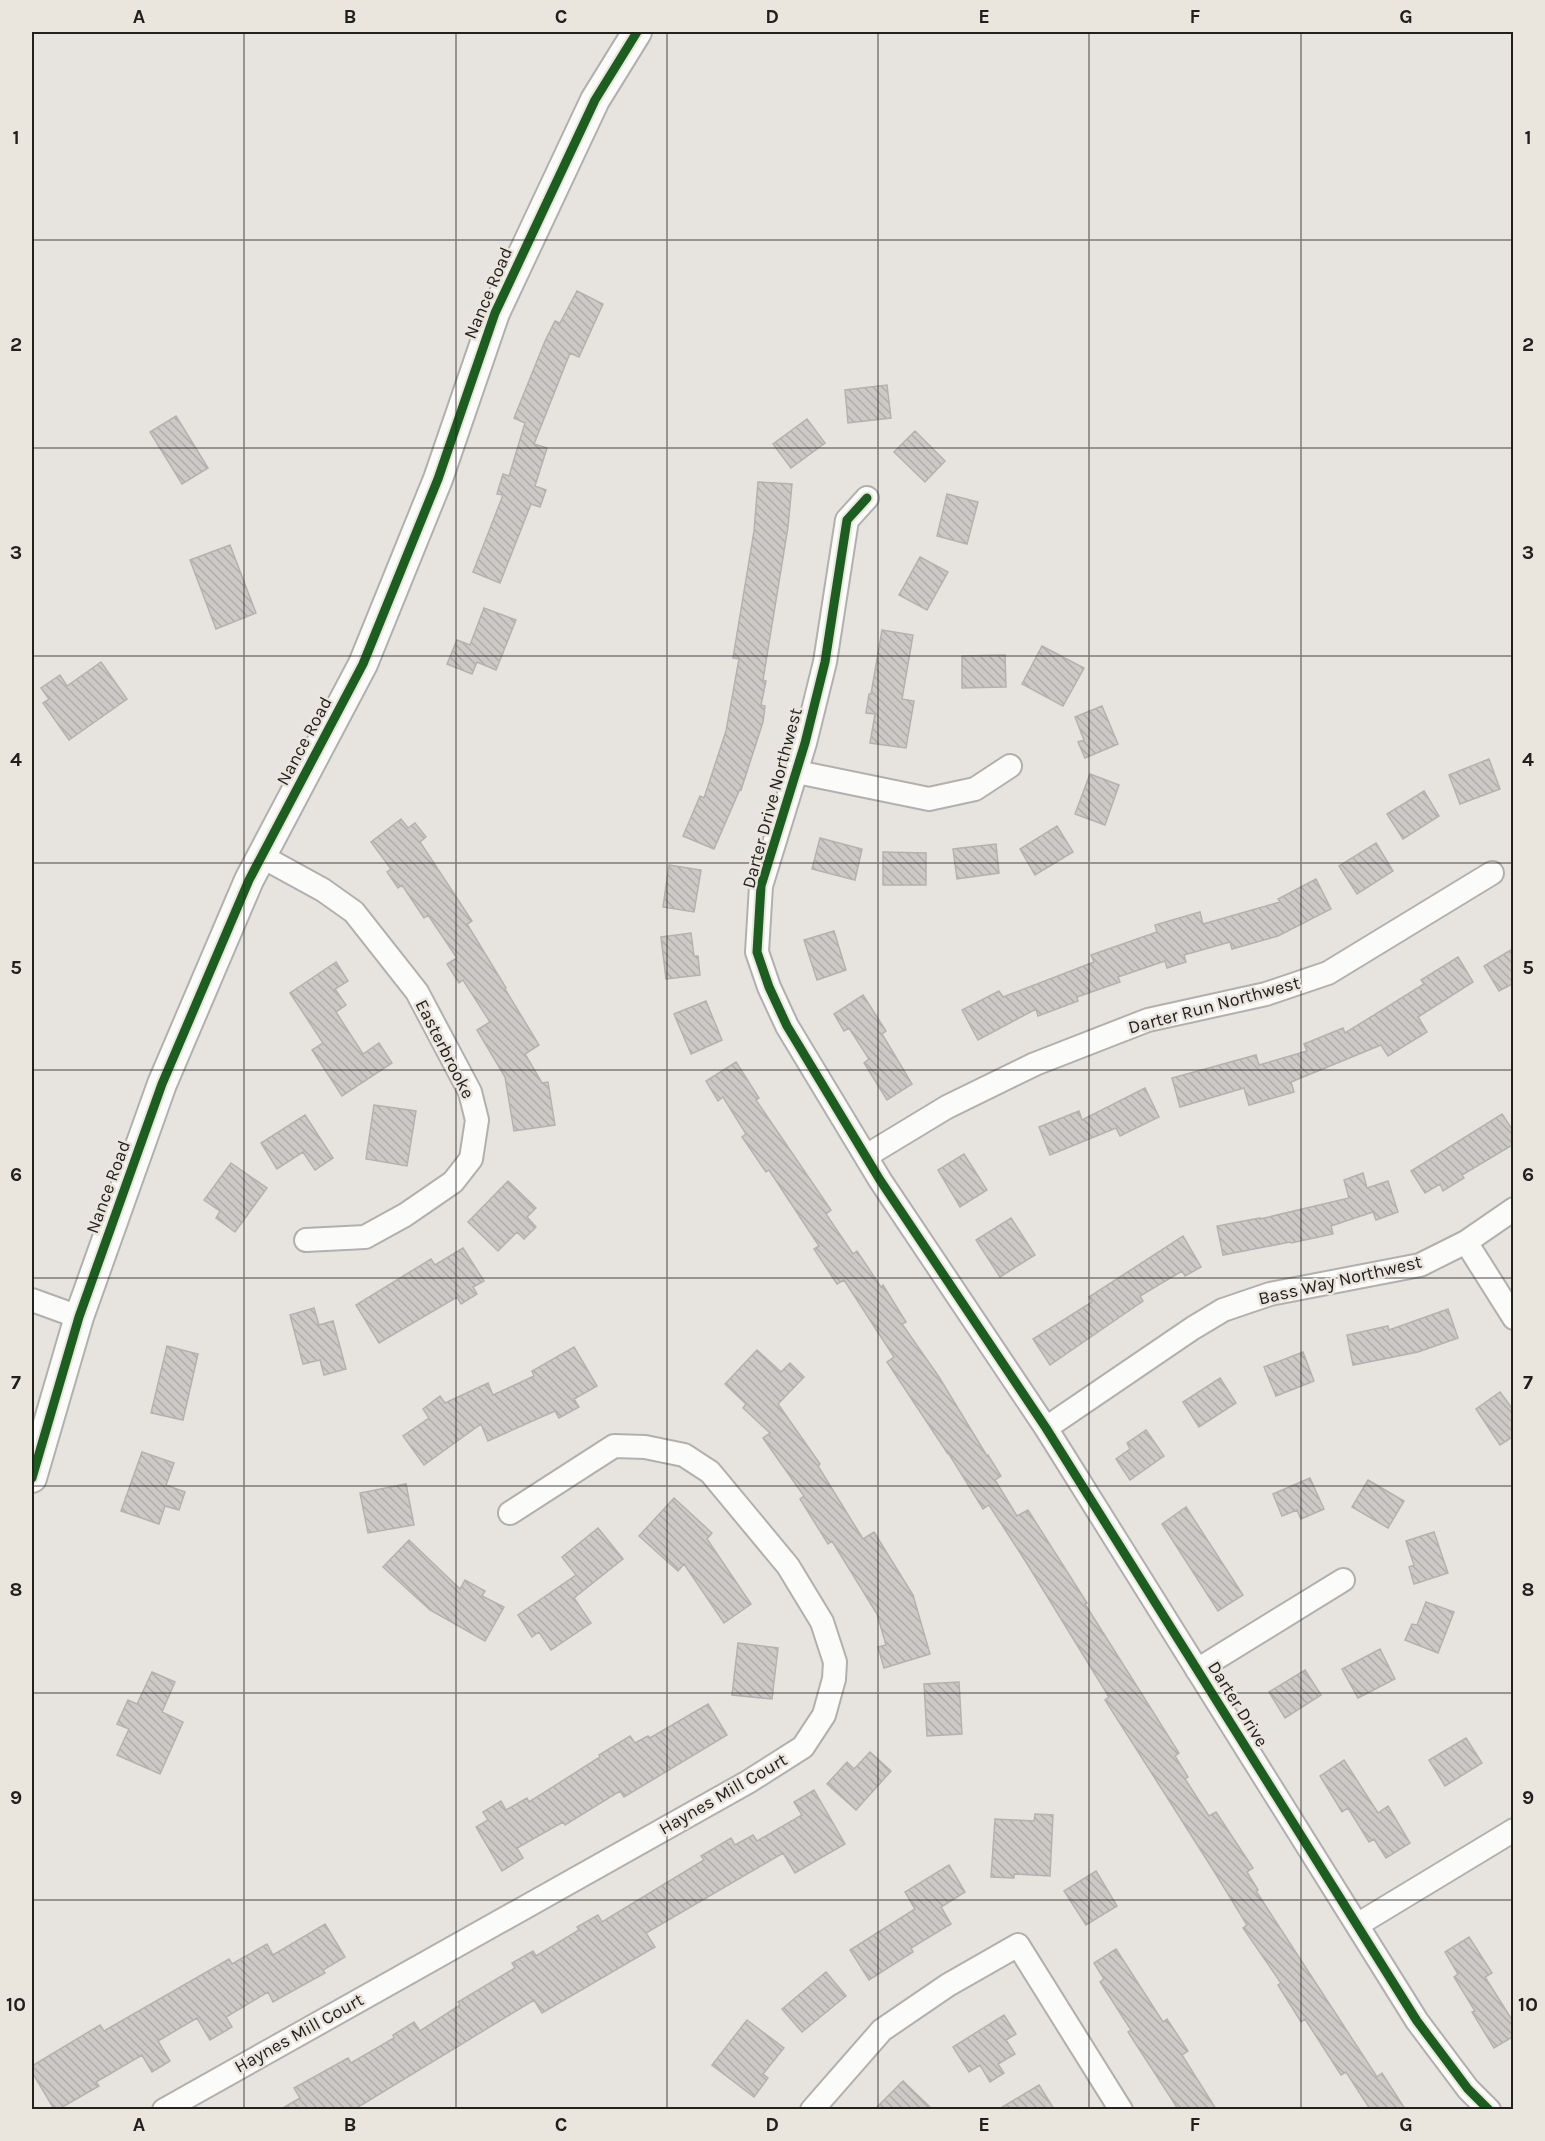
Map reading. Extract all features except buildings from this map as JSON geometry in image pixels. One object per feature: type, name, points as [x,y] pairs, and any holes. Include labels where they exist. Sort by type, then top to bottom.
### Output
[{"type":"street","name":"Nance Road","points":[[32,1478],[79,1317],[162,1084],[249,880],[363,664],[438,479],[495,313],[595,100],[637,32]]},
{"type":"street","name":"Darter Drive Northwest","points":[[867,498],[847,520],[825,662],[797,772],[761,886],[757,952],[769,987],[787,1026],[866,1156],[967,1310]]},
{"type":"street","points":[[797,772],[929,799],[975,789],[1010,766]]},
{"type":"street","name":"Easterbrooke","points":[[261,856],[323,890],[354,912],[417,992],[470,1092],[477,1120],[471,1159],[453,1182],[405,1215],[365,1237],[306,1240]]},
{"type":"street","name":"Darter Run Northwest","points":[[866,1156],[947,1107],[1035,1064],[1148,1020],[1266,994],[1328,973],[1492,873]]},
{"type":"street","name":"Bass Way Northwest","points":[[1046,1428],[1223,1310],[1270,1294],[1420,1265],[1466,1242],[1514,1209]]},
{"type":"street","points":[[1466,1242],[1514,1318]]},
{"type":"street","points":[[32,1300],[79,1317]]},
{"type":"street","name":"Darter Drive","points":[[967,1310],[1046,1428],[1417,2021],[1468,2089],[1489,2109]]},
{"type":"street","name":"Haynes Mill Court","points":[[164,2109],[748,1782],[803,1747],[824,1715],[834,1679],[835,1662],[822,1622],[788,1566],[710,1472],[684,1455],[645,1448],[614,1446],[510,1513]]},
{"type":"street","points":[[1197,1670],[1343,1580]]},
{"type":"street","points":[[1357,1925],[1514,1830]]},
{"type":"street","points":[[812,2109],[882,2030],[948,1984],[1018,1945],[1121,2109]]},
{"type":"cycle path","points":[[32,1478],[79,1317],[162,1084],[249,880],[363,664],[438,479],[495,313],[595,100],[637,32]]},
{"type":"cycle path","points":[[867,498],[847,520],[825,662],[805,743],[761,886],[757,952],[769,987],[787,1026],[880,1180],[1046,1428],[1417,2021],[1468,2089],[1489,2110]]}]
